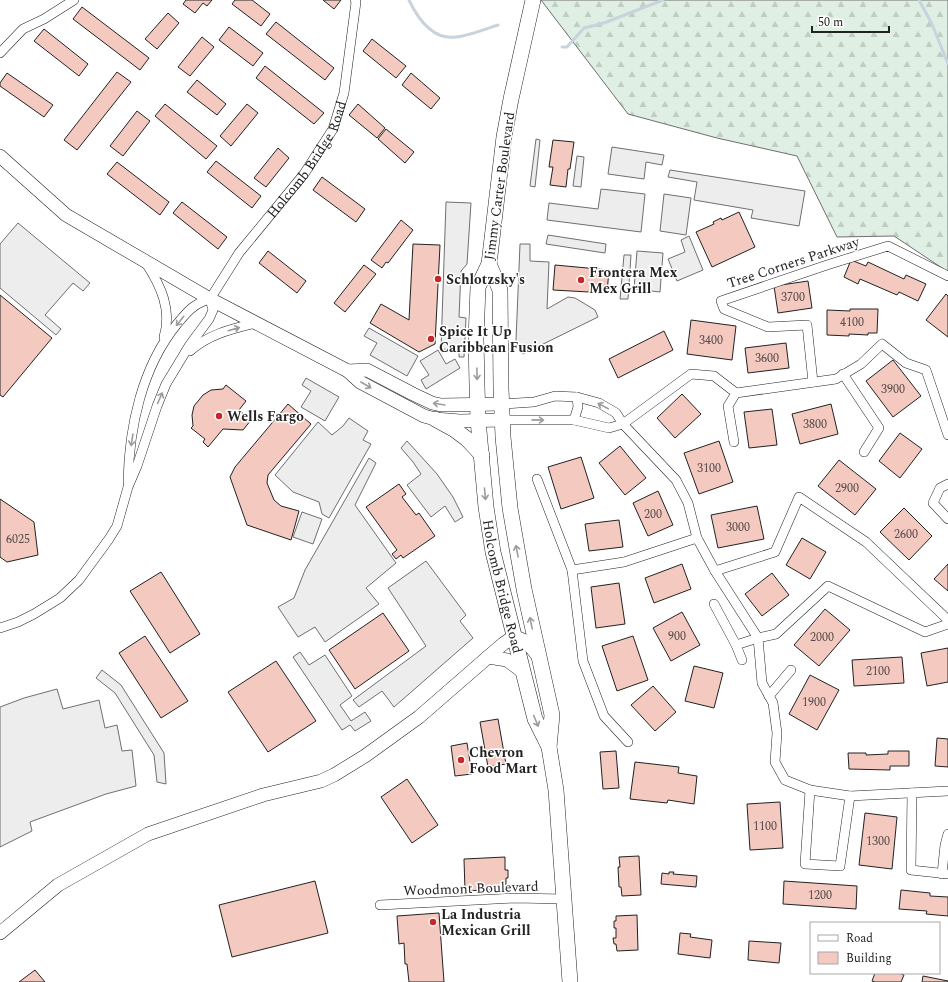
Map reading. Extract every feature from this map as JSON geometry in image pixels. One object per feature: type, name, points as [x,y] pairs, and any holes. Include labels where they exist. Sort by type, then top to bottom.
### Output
[{"type":"main road","name":"Jimmy Carter Boulevard","points":[[478,420],[476,339],[478,287],[489,264],[499,173],[506,129],[533,0]]},
{"type":"main road","points":[[0,156],[66,215],[210,298],[348,371],[360,382],[387,397],[413,411],[435,419],[455,430],[482,455]]},
{"type":"main road","name":"Holcomb Bridge Road","points":[[489,264],[500,290],[502,420],[506,472],[515,544],[552,715],[549,747],[556,790],[570,982]]},
{"type":"main road","points":[[348,371],[367,370],[432,403],[478,405],[502,404]]},
{"type":"main road","points":[[435,419],[502,420]]},
{"type":"main road","name":"Holcomb Bridge Road","points":[[478,420],[486,507],[493,552],[535,719],[549,747]]},
{"type":"main road","points":[[0,932],[58,885],[148,834],[263,795],[321,781],[334,775],[365,756],[424,713],[488,657],[514,637],[520,638],[526,642],[539,657]]},
{"type":"main road","points":[[488,657],[507,660],[523,672]]},
{"type":"street","points":[[0,53],[24,29],[44,19],[74,0]]},
{"type":"street","name":"Holcomb Bridge Road","points":[[210,298],[239,252],[304,174],[333,129],[344,93],[356,2],[355,0]]},
{"type":"street","name":"Tree Corners Parkway","points":[[813,382],[808,325],[768,327],[724,309],[721,301],[888,246],[948,276]]},
{"type":"street","points":[[144,260],[156,278],[167,312],[167,325],[158,354]]},
{"type":"street","points":[[0,628],[18,622],[34,614],[60,598],[79,580],[117,526],[128,487],[137,466],[157,406],[166,384],[209,319],[213,310],[210,298],[199,302],[190,308],[171,331],[148,376],[140,398],[128,463],[128,487]]},
{"type":"street","points":[[178,364],[199,343],[213,335],[256,323]]},
{"type":"street","points":[[502,420],[574,420],[609,428],[623,424],[691,374],[714,376],[736,393],[836,379],[861,364],[882,344],[906,363],[926,370],[948,435]]},
{"type":"street","points":[[843,374],[879,428],[864,452]]},
{"type":"street","points":[[734,442],[728,406],[736,393]]},
{"type":"street","points":[[502,404],[534,402],[555,396],[577,397],[599,403],[616,413],[623,424],[676,480],[688,502],[697,538],[715,571],[758,638],[762,683],[773,703],[777,733],[776,762],[785,780],[810,790],[850,796],[948,791]]},
{"type":"street","points":[[574,420],[578,407],[577,397]]},
{"type":"street","points":[[537,479],[572,570],[582,661],[604,716],[628,742]]},
{"type":"street","points":[[948,484],[940,488],[934,503],[948,519]]},
{"type":"street","points":[[715,571],[775,552],[799,498],[866,542],[948,620]]},
{"type":"street","points":[[572,570],[624,562],[697,538]]},
{"type":"street","points":[[736,645],[776,634],[828,586],[925,632],[948,624]]},
{"type":"street","points":[[714,604],[736,645],[742,660]]},
{"type":"street","points":[[769,696],[790,670]]},
{"type":"street","points":[[810,790],[805,864],[840,866],[850,796]]},
{"type":"street","points":[[912,792],[911,870],[945,874],[945,845],[948,834]]},
{"type":"street","name":"Woodmont Boulevard","points":[[380,905],[514,898],[564,899]]},
{"type":"green space","points":[[541,0],[948,0],[948,272],[894,236],[837,237],[797,156],[717,138],[628,114]]},
{"type":"shaded area","points":[[536,139],[540,140],[535,187],[530,186]]},
{"type":"shaded area","points":[[612,147],[664,155],[662,165],[646,162],[644,179],[608,174]]},
{"type":"shaded area","points":[[577,156],[584,157],[581,187],[573,186]]},
{"type":"shaded area","points":[[670,170],[805,191],[799,226],[751,218],[753,210],[694,200],[697,182],[668,177]]},
{"type":"shaded area","points":[[601,189],[645,194],[641,232],[547,220],[549,203],[598,209]]},
{"type":"shaded area","points":[[664,194],[691,198],[686,235],[660,231]]},
{"type":"shaded area","points":[[446,202],[471,203],[467,264],[461,271],[459,317],[466,318],[464,357],[459,357],[459,350],[441,349]]},
{"type":"shaded area","points":[[18,223],[90,283],[83,291],[73,283],[45,315],[61,329],[56,335],[0,288],[0,244]]},
{"type":"shaded area","points":[[548,235],[606,244],[605,253],[546,244]]},
{"type":"shaded area","points":[[689,236],[703,270],[677,281],[668,259],[685,252],[681,240]]},
{"type":"shaded area","points":[[520,244],[530,244],[530,261],[549,262],[547,309],[568,297],[575,298],[595,310],[598,317],[523,354],[516,340]]},
{"type":"shaded area","points":[[637,251],[663,253],[660,292],[634,289]]},
{"type":"shaded area","points":[[624,255],[631,255],[628,299],[620,299]]},
{"type":"shaded area","points":[[369,328],[418,356],[407,376],[370,355],[377,343],[364,336]]},
{"type":"shaded area","points":[[438,350],[446,364],[455,359],[460,368],[426,389],[421,380],[429,375],[420,361]]},
{"type":"shaded area","points":[[306,378],[339,397],[325,421],[301,407],[311,391],[302,385]]},
{"type":"shaded area","points":[[349,418],[368,431],[363,440],[371,444],[329,518],[322,514],[319,502],[293,492],[275,475],[318,422],[332,435],[343,426]]},
{"type":"shaded area","points":[[407,441],[437,474],[453,497],[463,517],[455,522],[445,506],[431,517],[407,485],[421,474],[401,448]]},
{"type":"shaded area","points":[[369,458],[376,463],[355,505],[396,563],[366,588],[379,604],[325,642],[315,627],[298,637],[278,607],[294,598],[305,570]]},
{"type":"shaded area","points":[[302,512],[322,519],[313,544],[293,537]]},
{"type":"shaded area","points":[[426,561],[466,615],[460,621],[473,638],[394,707],[382,691],[359,707],[353,700],[426,646],[388,588]]},
{"type":"shaded area","points":[[300,652],[309,665],[325,655],[352,696],[340,705],[351,721],[365,712],[371,721],[355,731],[350,725],[342,730],[293,657]]},
{"type":"shaded area","points":[[102,670],[121,685],[164,753],[166,784],[157,782],[154,755],[115,693],[96,678]]},
{"type":"shaded area","points":[[57,689],[63,709],[99,700],[105,728],[117,725],[122,751],[132,750],[136,786],[106,794],[30,822],[32,831],[0,847],[0,707],[24,698]]},
{"type":"building","points":[[186,0],[212,0],[207,6],[203,3],[195,13],[183,4]]},
{"type":"building","points":[[235,0],[252,0],[270,14],[261,26],[232,4]]},
{"type":"building","points":[[323,0],[341,0],[334,9]]},
{"type":"building","points":[[82,7],[149,58],[140,70],[73,19]]},
{"type":"building","points":[[168,13],[179,23],[157,49],[145,39]]},
{"type":"building","points":[[276,22],[334,68],[325,80],[266,34]]},
{"type":"building","points":[[229,27],[263,53],[253,66],[219,40]]},
{"type":"building","points":[[44,29],[88,64],[79,76],[34,41]]},
{"type":"building","points":[[202,37],[214,47],[190,76],[178,67]]},
{"type":"building","points":[[372,39],[406,66],[396,78],[363,51]]},
{"type":"building","points":[[265,66],[324,113],[314,124],[256,78]]},
{"type":"building","points":[[117,72],[131,82],[77,150],[64,140]]},
{"type":"building","points":[[7,73],[53,105],[44,117],[0,86],[0,83]]},
{"type":"building","points":[[411,73],[440,98],[431,109],[402,85]]},
{"type":"building","points":[[197,80],[226,104],[217,115],[187,92]]},
{"type":"building","points":[[165,104],[217,146],[206,159],[155,116]]},
{"type":"building","points":[[247,104],[258,113],[231,146],[220,136]]},
{"type":"building","points":[[358,104],[385,128],[377,138],[349,115]]},
{"type":"building","points":[[137,111],[150,121],[123,156],[110,146]]},
{"type":"building","points":[[386,129],[414,152],[405,163],[378,139]]},
{"type":"building","points":[[553,140],[574,142],[566,187],[550,185],[553,167],[549,167]]},
{"type":"building","points":[[278,148],[289,158],[266,187],[254,178]]},
{"type":"building","points":[[216,161],[261,196],[252,208],[207,172]]},
{"type":"building","points":[[117,162],[169,202],[160,215],[107,174]]},
{"type":"building","points":[[322,177],[365,209],[356,222],[313,190]]},
{"type":"building","points":[[182,202],[227,237],[218,249],[173,213]]},
{"type":"building","points":[[739,212],[755,247],[712,267],[696,232],[714,224],[713,222],[721,218],[722,220]]},
{"type":"building","points":[[401,220],[413,230],[388,263],[386,262],[382,268],[371,260]]},
{"type":"building","points":[[413,244],[440,245],[435,344],[419,352],[370,323],[381,304],[409,320]]},
{"type":"building","points":[[268,251],[306,281],[297,293],[259,263]]},
{"type":"building","points":[[851,260],[866,266],[868,262],[904,279],[906,275],[926,284],[918,301],[899,292],[897,295],[860,279],[858,284],[844,277]]},
{"type":"building","points":[[364,265],[376,274],[345,312],[334,303]]},
{"type":"building","name":"Frontera Mex Mex Grill","points":[[555,265],[609,270],[607,293],[553,290]]},
{"type":"building","points":[[808,281],[812,308],[778,313],[774,286]]},
{"type":"building","points":[[946,294],[948,296],[948,337],[926,320]]},
{"type":"building","points":[[0,295],[52,338],[3,397],[0,395]]},
{"type":"building","points":[[850,309],[878,309],[877,333],[868,333],[868,335],[849,334],[849,336],[827,335],[827,310],[850,311]]},
{"type":"building","points":[[691,320],[736,326],[732,360],[687,354]]},
{"type":"building","points":[[664,331],[673,350],[618,378],[609,359]]},
{"type":"building","points":[[786,343],[789,368],[748,373],[745,348]]},
{"type":"building","points":[[893,360],[921,396],[893,417],[866,381]]},
{"type":"building","name":"Wells Fargo","points":[[226,385],[246,401],[239,410],[251,420],[243,430],[223,429],[208,447],[203,442],[205,439],[191,428],[193,426],[192,415],[194,406],[203,395],[211,390],[223,389]]},
{"type":"building","points":[[682,394],[701,414],[675,438],[657,418]]},
{"type":"building","points":[[288,404],[311,424],[268,475],[267,483],[274,500],[281,506],[299,511],[291,540],[247,525],[230,477],[235,467]]},
{"type":"building","points":[[831,404],[838,434],[800,444],[792,414]]},
{"type":"building","points":[[772,409],[777,445],[749,448],[744,412]]},
{"type":"building","points":[[900,433],[922,449],[900,478],[879,461]]},
{"type":"building","points":[[719,441],[733,482],[699,494],[684,453]]},
{"type":"building","points":[[620,446],[646,478],[625,495],[599,463]]},
{"type":"building","points":[[581,457],[594,498],[561,509],[548,467]]},
{"type":"building","points":[[839,460],[876,489],[855,515],[818,486]]},
{"type":"building","points":[[399,484],[406,494],[402,497],[416,515],[419,513],[435,536],[403,558],[401,555],[396,559],[392,554],[397,550],[366,507]]},
{"type":"building","points":[[658,491],[673,525],[648,536],[633,503]]},
{"type":"building","points":[[0,499],[34,522],[38,555],[7,562],[0,557]]},
{"type":"building","points":[[757,506],[764,539],[718,548],[711,515]]},
{"type":"building","points":[[904,508],[932,536],[909,560],[880,532]]},
{"type":"building","points":[[619,520],[623,547],[589,551],[585,524]]},
{"type":"building","points":[[802,538],[826,552],[810,579],[786,565]]},
{"type":"building","points":[[682,564],[691,589],[654,603],[645,578]]},
{"type":"building","points":[[948,564],[948,591],[934,579]]},
{"type":"building","points":[[161,572],[200,634],[170,653],[130,591]]},
{"type":"building","points":[[772,573],[789,595],[762,616],[745,594]]},
{"type":"building","points":[[619,583],[625,624],[596,628],[591,587]]},
{"type":"building","points":[[825,609],[850,630],[819,666],[794,645]]},
{"type":"building","points":[[682,612],[700,645],[671,661],[653,628]]},
{"type":"building","points":[[383,613],[409,651],[355,689],[329,650]]},
{"type":"building","points":[[145,636],[188,701],[161,718],[119,653]]},
{"type":"building","points":[[633,636],[648,680],[617,691],[602,646]]},
{"type":"building","points":[[948,648],[948,682],[927,686],[921,653]]},
{"type":"building","points":[[902,657],[904,683],[854,686],[852,660]]},
{"type":"building","points":[[276,661],[316,721],[268,752],[228,692]]},
{"type":"building","points":[[694,666],[723,673],[714,708],[685,701]]},
{"type":"building","points":[[810,675],[839,690],[817,730],[789,714]]},
{"type":"building","points":[[653,686],[676,712],[655,731],[631,705]]},
{"type":"building","points":[[498,719],[506,764],[488,767],[480,722]]},
{"type":"building","points":[[937,738],[948,739],[948,767],[935,766]]},
{"type":"building","name":"Chevron Food Mart","points":[[467,743],[472,774],[455,776],[451,746]]},
{"type":"building","points":[[616,751],[619,788],[603,789],[600,752]]},
{"type":"building","points":[[888,751],[909,751],[909,766],[890,766],[890,770],[849,769],[848,753],[866,753],[866,755],[888,754]]},
{"type":"building","points":[[635,762],[679,767],[678,773],[697,776],[694,804],[668,800],[667,803],[630,799]]},
{"type":"building","points":[[407,779],[438,825],[412,843],[381,797]]},
{"type":"building","points":[[780,802],[783,848],[750,850],[747,804]]},
{"type":"building","points":[[865,813],[897,817],[892,869],[859,865]]},
{"type":"building","points":[[639,856],[641,895],[622,896],[621,887],[619,887],[619,857]]},
{"type":"building","points":[[505,857],[505,870],[508,870],[506,889],[465,891],[464,859]]},
{"type":"building","points":[[669,872],[674,872],[673,874],[697,876],[696,887],[661,884],[662,873],[669,874]]},
{"type":"building","points":[[315,881],[328,933],[232,957],[219,905]]},
{"type":"building","points":[[784,881],[857,886],[856,909],[783,904]]},
{"type":"building","points":[[901,890],[930,893],[930,896],[948,897],[948,916],[926,914],[927,911],[899,909]]},
{"type":"building","points":[[439,913],[444,982],[409,982],[407,964],[405,964],[404,943],[399,944],[397,916]]},
{"type":"building","points":[[637,915],[638,950],[617,951],[613,938],[616,938],[614,921],[616,921],[616,916]]},
{"type":"building","points":[[680,933],[691,934],[690,937],[712,940],[710,958],[678,954]]},
{"type":"building","points":[[749,941],[781,943],[779,963],[748,960]]},
{"type":"building","points":[[35,970],[45,982],[19,982]]},
{"type":"building","points":[[875,974],[904,975],[901,982],[872,981]]},
{"type":"building","points":[[923,976],[948,981],[948,982],[922,982]]},
{"type":"waterway","points":[[409,0],[421,21],[427,27],[433,32],[447,37],[472,34],[498,25]]},
{"type":"waterway","points":[[562,47],[567,47],[584,28],[604,23],[663,0]]},
{"type":"waterway","points":[[919,0],[932,24],[948,64]]},
{"type":"place","name":"Schlotzsky's","points":[[438,279]]},
{"type":"place","name":"Frontera Mex Mex Grill","points":[[581,280]]},
{"type":"place","name":"Spice It Up Caribbean Fusion","points":[[431,339]]},
{"type":"place","name":"Wells Fargo","points":[[219,416]]},
{"type":"place","name":"Chevron Food Mart","points":[[461,760]]},
{"type":"place","name":"La Industria Mexican Grill","points":[[433,922]]}]
